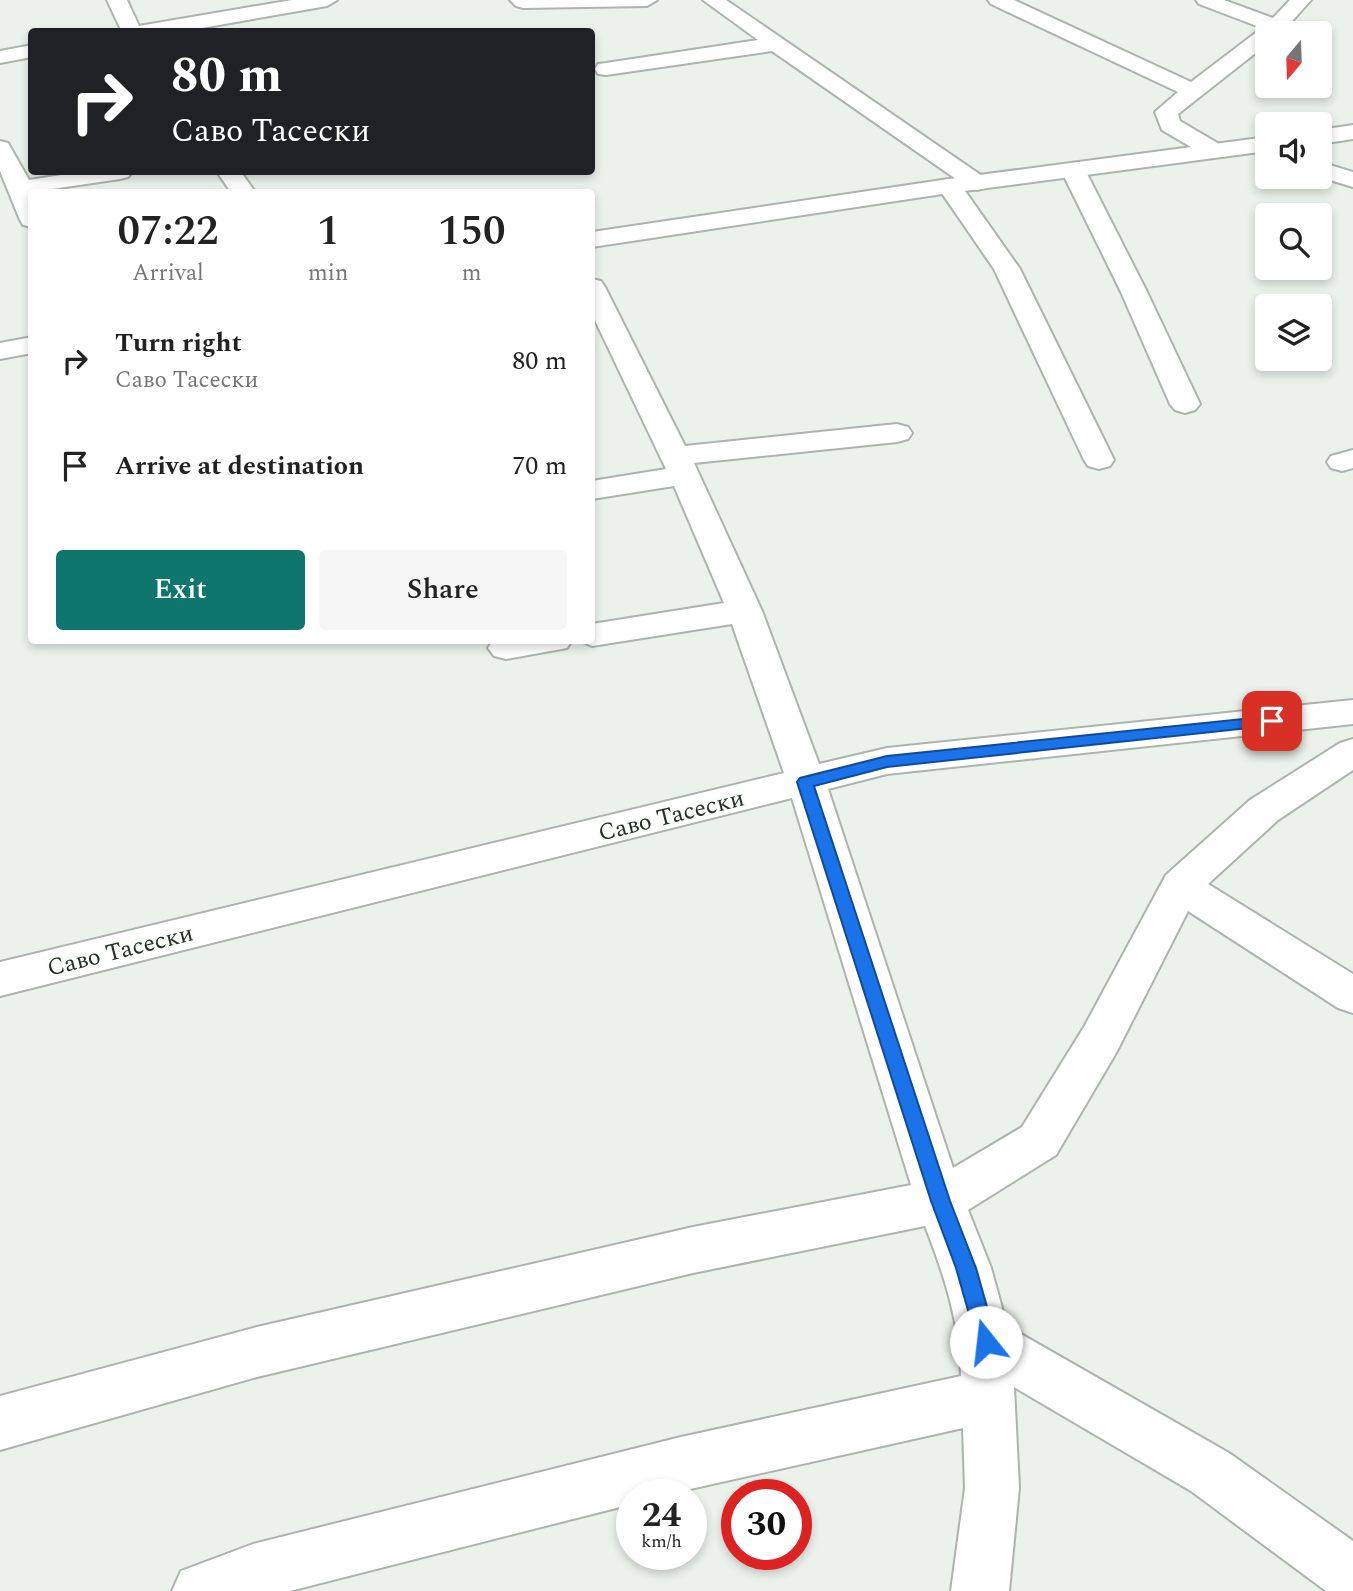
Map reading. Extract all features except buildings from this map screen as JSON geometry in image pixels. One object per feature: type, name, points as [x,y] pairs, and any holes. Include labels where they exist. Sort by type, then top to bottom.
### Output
[{"type":"street","points":[[117,0],[130,28]]},
{"type":"street","points":[[164,28],[327,0]]},
{"type":"street","points":[[520,0],[647,0]]},
{"type":"street","points":[[713,0],[977,183]]},
{"type":"street","points":[[998,0],[1191,90]]},
{"type":"street","points":[[1206,0],[1263,21]]},
{"type":"street","points":[[1282,21],[1301,0]]},
{"type":"street","points":[[1216,152],[1170,125],[1166,111],[1255,42]]},
{"type":"street","points":[[606,69],[776,44]]},
{"type":"street","points":[[0,57],[28,52]]},
{"type":"street","points":[[1332,135],[1353,132]]},
{"type":"street","points":[[595,240],[949,186],[1255,147]]},
{"type":"street","points":[[0,148],[28,209]]},
{"type":"street","points":[[1073,170],[1134,292],[1185,404]]},
{"type":"street","points":[[1332,173],[1353,180]]},
{"type":"street","points":[[21,189],[103,175]]},
{"type":"street","points":[[949,186],[1007,269],[1099,460]]},
{"type":"street","points":[[595,302],[601,331],[679,466],[745,611],[805,782],[940,1201],[966,1268],[986,1342],[989,1396],[992,1488],[981,1591]]},
{"type":"street","points":[[0,351],[28,346]]},
{"type":"street","points":[[595,489],[679,466],[897,433]]},
{"type":"street","points":[[595,635],[745,611]]},
{"type":"street","points":[[506,648],[530,644]]},
{"type":"street","name":"Саво Тасески","points":[[0,979],[887,761],[1353,712]]},
{"type":"street","points":[[0,1423],[284,1346],[693,1250],[940,1201],[1039,1141],[1100,1041],[1180,886],[1264,810],[1353,752]]},
{"type":"street","points":[[1180,886],[1353,996]]},
{"type":"street","points":[[986,1342],[1210,1472],[1353,1576]]},
{"type":"street","points":[[201,1591],[253,1572],[667,1467],[989,1396]]},
{"type":"route","points":[[986,1342],[966,1268],[940,1201],[805,782],[887,761],[1272,721]]}]
